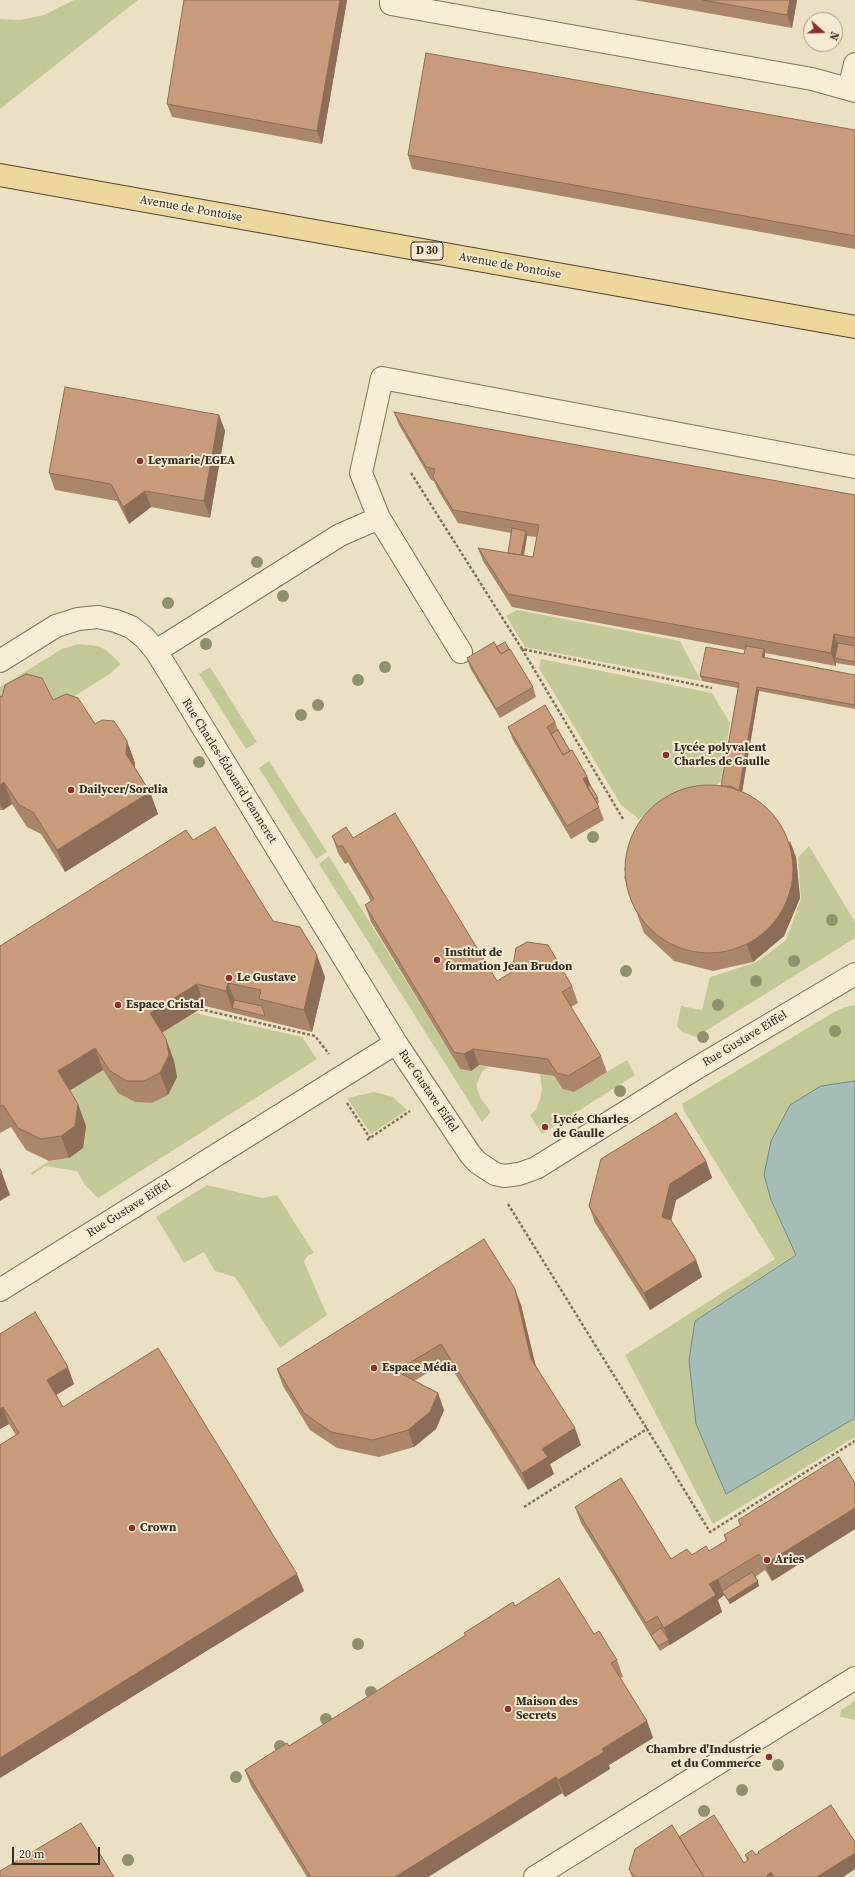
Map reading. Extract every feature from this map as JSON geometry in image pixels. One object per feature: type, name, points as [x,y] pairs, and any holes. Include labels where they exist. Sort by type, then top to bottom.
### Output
[{"type":"main road","name":"Avenue de Pontoise","points":[[0,175],[855,326]]},
{"type":"street","points":[[391,0],[391,4],[812,79],[852,90],[855,64]]},
{"type":"street","points":[[461,652],[380,518],[361,473],[382,378],[855,467]]},
{"type":"street","points":[[156,651],[340,535],[380,518]]},
{"type":"street","name":"Rue Charles-Édouard Jeanneret","points":[[0,661],[56,626],[78,619],[98,618],[131,627],[144,637],[156,651],[396,1043]]},
{"type":"street","name":"Rue Gustave Eiffel","points":[[0,1290],[396,1043],[470,1154],[477,1162],[495,1174],[504,1176],[519,1174],[536,1168],[690,1072],[855,974]]},
{"type":"street","points":[[535,1877],[855,1678]]},
{"type":"path","points":[[411,472],[522,649],[622,819]]},
{"type":"path","points":[[522,649],[712,688]]},
{"type":"path","points":[[200,1009],[315,1036],[329,1055]]},
{"type":"path","points":[[346,1102],[368,1139],[414,1108]]},
{"type":"path","points":[[508,1204],[710,1532],[855,1441]]},
{"type":"path","points":[[524,1507],[646,1429]]},
{"type":"green space","points":[[74,0],[138,0],[0,109],[0,19],[20,20],[44,15]]},
{"type":"green space","points":[[517,610],[680,641],[701,681],[525,647],[506,616]]},
{"type":"green space","points":[[78,644],[98,646],[106,650],[121,664],[108,675],[73,697],[0,717],[0,687],[62,649]]},
{"type":"green space","points":[[541,659],[712,693],[730,723],[721,781],[712,789],[659,804],[639,819],[621,805],[539,668]]},
{"type":"green space","points":[[210,667],[257,742],[246,749],[199,674]]},
{"type":"green space","points":[[269,761],[327,852],[316,859],[259,768]]},
{"type":"green space","points":[[809,846],[855,922],[855,938],[696,1037],[682,1032],[677,1026],[681,1006],[702,1010],[710,977],[757,962],[786,940],[801,899],[798,857]]},
{"type":"green space","points":[[329,856],[460,1069],[470,1071],[479,1065],[488,1067],[482,1072],[477,1083],[477,1088],[481,1099],[491,1112],[482,1122],[319,864]]},
{"type":"green space","points":[[855,1005],[855,1081],[821,1086],[771,1200],[796,1254],[695,1321],[726,1493],[855,1418],[855,1437],[713,1524],[625,1355],[775,1259],[684,1111],[682,1104],[834,1012],[845,1007]]},
{"type":"green space","points":[[195,1013],[302,1037],[317,1059],[98,1198],[85,1185],[77,1171],[45,1166],[32,1175],[31,1173],[49,1161],[69,1158],[66,1093],[103,1070],[118,1093],[158,1035]]},
{"type":"green space","points":[[627,1060],[635,1075],[542,1134],[530,1115],[536,1110],[540,1099],[542,1089],[540,1074],[554,1076],[574,1092]]},
{"type":"green space","points":[[374,1092],[393,1097],[407,1110],[371,1134],[347,1098]]},
{"type":"green space","points":[[207,1185],[262,1198],[277,1195],[314,1253],[307,1256],[304,1262],[327,1315],[280,1348],[235,1277],[215,1271],[204,1252],[184,1263],[156,1217]]},
{"type":"green space","points":[[855,1701],[855,1720],[840,1717],[841,1710]]},
{"type":"water","points":[[855,1081],[855,1418],[726,1494],[696,1424],[689,1360],[695,1321],[796,1255],[771,1200],[764,1175],[771,1141],[790,1105],[821,1086]]},
{"type":"building","points":[[184,0],[340,0],[317,131],[167,104]]},
{"type":"building","points":[[703,0],[790,0],[787,15]]},
{"type":"building","points":[[426,53],[855,130],[855,236],[408,155]]},
{"type":"building","name":"Leymarie/EGEA","points":[[65,387],[219,415],[204,501],[145,491],[123,507],[111,484],[49,473]]},
{"type":"building","points":[[394,412],[855,495],[855,638],[834,634],[831,653],[508,594],[478,548],[533,557],[539,525],[453,510],[433,477],[435,469],[426,467]]},
{"type":"building","points":[[512,528],[526,531],[521,555],[508,553]]},
{"type":"building","points":[[494,642],[501,654],[510,649],[533,687],[496,709],[467,658]]},
{"type":"building","points":[[505,642],[509,649],[501,654],[496,647]]},
{"type":"building","points":[[838,643],[855,646],[855,662],[835,658]]},
{"type":"building","points":[[746,646],[764,649],[762,657],[855,675],[855,705],[757,687],[739,791],[731,786],[721,786],[739,683],[700,676],[706,647],[744,654]]},
{"type":"building","name":"Dailycer/Sorelia","points":[[26,674],[42,678],[53,700],[66,694],[78,698],[95,724],[102,720],[114,721],[127,741],[126,754],[150,792],[57,850],[33,812],[19,805],[4,782],[0,785],[0,696],[2,697],[5,685]]},
{"type":"building","points":[[545,705],[555,722],[547,727],[563,755],[572,750],[587,776],[583,779],[599,807],[567,826],[508,727]]},
{"type":"building","points":[[558,730],[570,751],[563,755],[551,734]]},
{"type":"building","points":[[590,785],[598,798],[595,799],[587,787]]},
{"type":"building","points":[[709,785],[733,789],[748,795],[762,804],[774,816],[783,830],[789,845],[793,869],[789,893],[783,908],[774,922],[762,934],[748,943],[733,949],[709,953],[685,949],[670,943],[656,934],[644,922],[635,908],[629,893],[625,869],[629,845],[635,830],[644,816],[656,804],[670,795],[685,789]]},
{"type":"building","name":"Institut de formation Jean Brudon","points":[[395,813],[497,981],[512,972],[516,948],[527,942],[548,945],[572,986],[562,992],[601,1056],[568,1076],[557,1073],[548,1059],[473,1049],[464,1054],[454,1052],[365,905],[374,899],[342,845],[338,847],[332,836],[346,827],[353,838]]},
{"type":"building","name":"Espace Cristal","points":[[215,827],[273,921],[300,927],[317,955],[304,1010],[259,999],[261,990],[228,983],[226,991],[197,984],[150,1013],[166,1039],[169,1055],[160,1073],[144,1081],[127,1081],[110,1071],[95,1048],[58,1071],[78,1104],[75,1126],[61,1136],[41,1139],[18,1128],[3,1105],[0,1107],[0,946],[186,830],[193,840]]},
{"type":"building","points":[[234,1000],[262,1006],[265,1016],[232,1008]]},
{"type":"building","points":[[676,1113],[706,1161],[670,1184],[662,1217],[671,1220],[696,1260],[644,1293],[589,1206],[601,1159]]},
{"type":"building","name":"Espace Média","points":[[484,1239],[515,1289],[531,1359],[575,1428],[542,1449],[548,1457],[522,1473],[441,1344],[396,1371],[438,1393],[430,1412],[408,1430],[373,1440],[331,1432],[304,1413],[277,1369]]},
{"type":"building","name":"Crown","points":[[35,1312],[68,1367],[47,1380],[63,1407],[158,1348],[297,1574],[0,1758],[0,1445],[19,1433],[3,1407],[0,1409],[0,1334]]},
{"type":"building","name":"Aries","points":[[839,1457],[855,1483],[855,1508],[765,1564],[759,1554],[709,1584],[716,1595],[664,1628],[657,1616],[646,1623],[575,1507],[621,1478],[671,1559],[687,1549],[692,1555],[706,1546],[709,1551],[727,1540],[724,1535],[741,1525],[738,1520]]},
{"type":"building","points":[[752,1572],[758,1581],[728,1600],[722,1591]]},
{"type":"building","name":"Maison des Secrets","points":[[559,1578],[594,1634],[599,1631],[617,1660],[611,1663],[647,1721],[602,1749],[604,1752],[558,1780],[556,1777],[395,1877],[311,1877],[245,1770],[287,1743],[289,1746],[466,1635],[464,1633],[513,1602],[515,1606]]},
{"type":"building","points":[[661,1628],[669,1640],[658,1646],[651,1635]]},
{"type":"building","points":[[831,1805],[855,1842],[855,1853],[817,1877],[774,1877],[771,1872],[767,1875],[768,1877],[704,1877],[679,1837],[714,1815],[744,1863],[749,1859],[745,1855],[752,1850],[756,1855],[759,1853],[758,1852]]},
{"type":"building","points":[[81,1823],[114,1877],[0,1877],[0,1871]]},
{"type":"building","points":[[672,1825],[704,1877],[634,1877],[629,1869],[635,1849]]},
{"type":"place","name":"Leymarie/EGEA","points":[[140,461]]},
{"type":"place","name":"Lycée polyvalent Charles de Gaulle","points":[[666,755]]},
{"type":"place","name":"Dailycer/Sorelia","points":[[71,790]]},
{"type":"place","name":"Institut de formation Jean Brudon","points":[[437,960]]},
{"type":"place","name":"Le Gustave","points":[[229,978]]},
{"type":"place","name":"Espace Cristal","points":[[118,1005]]},
{"type":"place","name":"Lycée Charles de Gaulle","points":[[545,1127]]},
{"type":"place","name":"Espace Média","points":[[374,1368]]},
{"type":"place","name":"Crown","points":[[132,1528]]},
{"type":"place","name":"Aries","points":[[767,1560]]},
{"type":"place","name":"Maison des Secrets","points":[[508,1709]]},
{"type":"place","name":"Chambre d'Industrie et du Commerce","points":[[769,1757]]}]
